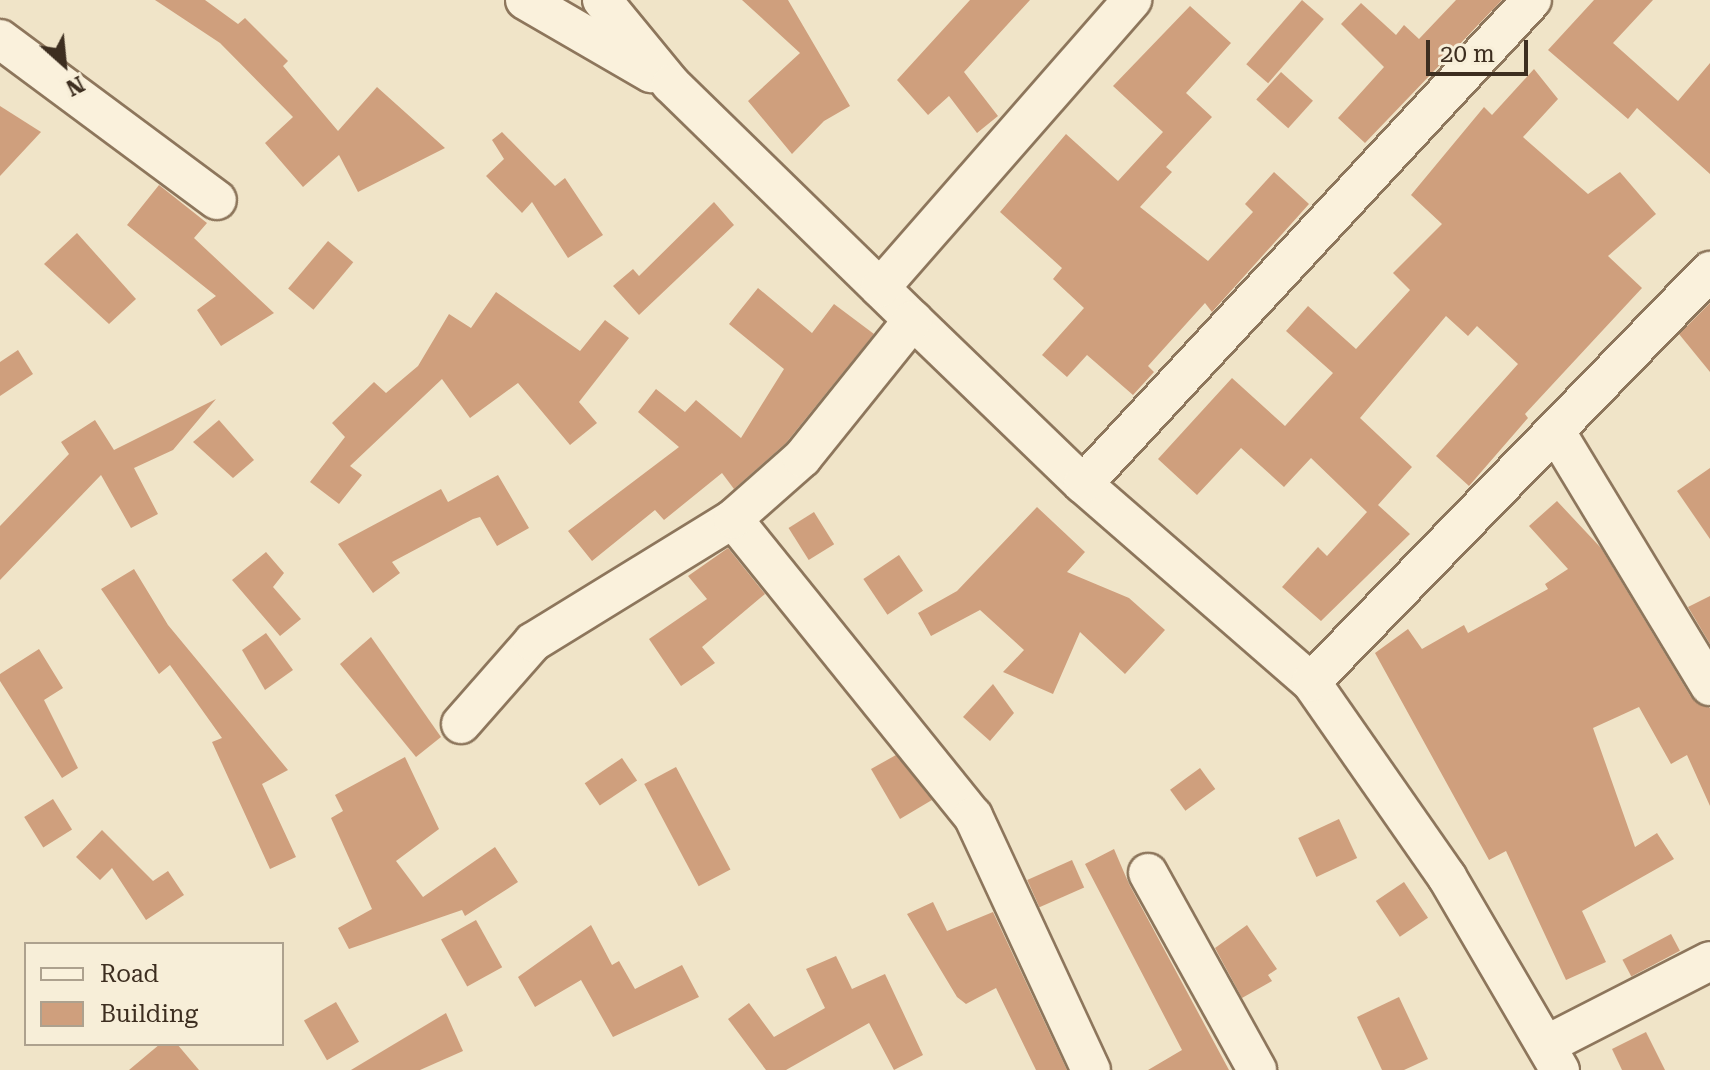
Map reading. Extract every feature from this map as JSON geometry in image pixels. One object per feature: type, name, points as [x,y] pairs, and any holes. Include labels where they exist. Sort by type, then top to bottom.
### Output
[{"type":"street","points":[[525,0],[671,84]]},
{"type":"street","points":[[602,0],[671,84],[1083,484],[1311,682],[1447,877],[1553,1058],[1710,961]]},
{"type":"street","points":[[880,288],[1132,0]]},
{"type":"street","points":[[1083,484],[1532,0]]},
{"type":"street","points":[[0,39],[217,200]]},
{"type":"street","points":[[1311,682],[1710,271]]},
{"type":"street","points":[[461,724],[533,642],[733,519],[802,458],[913,320]]},
{"type":"street","points":[[1556,432],[1710,686]]},
{"type":"street","points":[[733,519],[973,816],[1091,1070]]},
{"type":"street","points":[[1148,873],[1257,1070]]},
{"type":"building","points":[[155,0],[205,0],[238,24],[245,18],[288,61],[283,66],[338,131],[377,87],[445,148],[358,192],[339,155],[303,187],[265,143],[293,117],[220,43]]},
{"type":"building","points":[[742,0],[788,0],[850,106],[824,121],[792,154],[748,101],[800,53]]},
{"type":"building","points":[[970,0],[1030,0],[964,72],[998,116],[977,133],[949,96],[928,115],[897,80]]},
{"type":"building","points":[[1302,0],[1324,19],[1268,83],[1246,64]]},
{"type":"building","points":[[1456,0],[1502,0],[1365,143],[1338,118],[1384,67],[1341,24],[1361,3],[1396,35],[1404,25],[1419,39]]},
{"type":"building","points":[[1594,0],[1653,0],[1613,43],[1678,101],[1710,63],[1710,174],[1637,108],[1628,119],[1548,50]]},
{"type":"building","points":[[1190,6],[1231,43],[1186,93],[1212,117],[1166,167],[1172,172],[1140,207],[1208,261],[1253,212],[1245,204],[1274,172],[1309,204],[1212,312],[1205,303],[1148,366],[1154,372],[1133,395],[1087,355],[1067,377],[1042,355],[1084,308],[1053,279],[1062,268],[1000,212],[1066,134],[1118,181],[1163,132],[1113,86]]},
{"type":"building","points":[[1534,69],[1558,99],[1523,137],[1588,194],[1620,172],[1656,214],[1608,256],[1642,288],[1525,414],[1528,418],[1469,486],[1436,456],[1518,364],[1477,326],[1468,336],[1446,316],[1360,418],[1412,467],[1378,505],[1410,534],[1321,621],[1282,587],[1318,547],[1327,556],[1367,512],[1311,458],[1284,487],[1241,448],[1197,495],[1158,459],[1232,378],[1285,426],[1333,373],[1286,331],[1308,306],[1356,349],[1410,290],[1393,273],[1442,224],[1411,195],[1484,107],[1492,115]]},
{"type":"building","points":[[1281,72],[1313,101],[1288,128],[1256,99]]},
{"type":"building","points":[[0,106],[41,132],[0,176]]},
{"type":"building","points":[[502,132],[555,186],[565,178],[603,235],[568,258],[532,202],[522,213],[486,176],[504,159],[492,140]]},
{"type":"building","points":[[159,185],[207,223],[194,238],[274,313],[221,346],[197,310],[216,296],[127,225]]},
{"type":"building","points":[[714,202],[734,225],[639,315],[613,286],[633,269],[639,276]]},
{"type":"building","points":[[77,233],[136,299],[109,324],[44,264]]},
{"type":"building","points":[[328,241],[353,262],[313,310],[288,288]]},
{"type":"building","points":[[758,288],[812,333],[834,304],[874,334],[786,443],[734,489],[722,473],[664,520],[655,510],[592,561],[568,531],[679,447],[638,412],[656,389],[685,412],[696,400],[741,438],[784,369],[729,324]]},
{"type":"building","points":[[496,292],[580,351],[605,320],[629,338],[579,402],[597,423],[570,445],[518,383],[470,418],[442,379],[350,466],[362,475],[339,504],[310,482],[345,437],[332,423],[374,382],[386,393],[418,366],[449,314],[471,328]]},
{"type":"building","points":[[1710,303],[1710,372],[1679,334]]},
{"type":"building","points":[[18,350],[33,374],[0,396],[0,362]]},
{"type":"building","points":[[216,399],[173,450],[134,468],[158,514],[131,528],[101,475],[0,580],[0,526],[69,454],[61,442],[95,420],[114,450]]},
{"type":"building","points":[[219,420],[254,460],[233,478],[193,442]]},
{"type":"building","points":[[1710,468],[1710,539],[1677,491]]},
{"type":"building","points":[[498,475],[529,528],[497,546],[480,517],[473,519],[392,562],[400,573],[373,593],[338,544],[441,489],[448,502]]},
{"type":"building","points":[[1557,501],[1601,548],[1691,697],[1710,708],[1710,806],[1687,755],[1671,764],[1639,707],[1593,728],[1635,847],[1657,833],[1674,859],[1582,911],[1606,962],[1566,980],[1506,851],[1489,860],[1375,653],[1408,629],[1422,649],[1464,625],[1468,633],[1548,589],[1545,584],[1568,569],[1529,526]]},
{"type":"building","points":[[1037,507],[1085,552],[1067,572],[1129,598],[1165,630],[1125,674],[1080,632],[1053,694],[1003,672],[1024,650],[980,610],[931,636],[918,613],[957,591]]},
{"type":"building","points":[[814,512],[834,544],[809,560],[789,528]]},
{"type":"building","points":[[728,548],[765,594],[702,647],[715,663],[681,686],[649,639],[707,599],[688,576]]},
{"type":"building","points":[[266,552],[284,573],[273,587],[301,619],[280,636],[232,580]]},
{"type":"building","points":[[899,555],[923,591],[887,615],[863,579]]},
{"type":"building","points":[[134,569],[168,625],[288,770],[262,784],[296,857],[270,869],[212,742],[222,738],[170,665],[159,674],[101,589]]},
{"type":"building","points":[[1710,596],[1710,644],[1688,607]]},
{"type":"building","points":[[266,633],[293,670],[265,690],[242,650]]},
{"type":"building","points":[[371,637],[441,737],[416,757],[340,664]]},
{"type":"building","points":[[39,649],[63,688],[44,700],[78,768],[62,778],[0,681],[0,674]]},
{"type":"building","points":[[993,684],[1014,713],[990,741],[963,717]]},
{"type":"building","points":[[896,755],[932,800],[900,819],[871,769]]},
{"type":"building","points":[[405,757],[439,829],[396,861],[423,897],[495,847],[518,882],[465,916],[462,910],[349,949],[338,928],[372,909],[331,818],[343,811],[335,795]]},
{"type":"building","points":[[622,758],[637,780],[600,806],[585,783]]},
{"type":"building","points":[[676,767],[730,869],[699,886],[644,784]]},
{"type":"building","points":[[1200,768],[1215,789],[1185,811],[1170,790]]},
{"type":"building","points":[[53,799],[72,830],[43,848],[24,817]]},
{"type":"building","points":[[1339,819],[1357,858],[1316,877],[1298,838]]},
{"type":"building","points":[[102,830],[153,881],[168,871],[184,895],[146,920],[112,868],[100,880],[76,857]]},
{"type":"building","points":[[1114,849],[1129,884],[1229,1070],[1148,1070],[1182,1050],[1085,864]]},
{"type":"building","points":[[1072,860],[1084,887],[1039,907],[1027,880]]},
{"type":"building","points":[[1404,882],[1428,918],[1400,937],[1376,901]]},
{"type":"building","points":[[933,902],[947,931],[993,912],[1067,1070],[1036,1070],[996,988],[966,1004],[957,997],[907,914]]},
{"type":"building","points":[[476,920],[502,967],[467,987],[441,939]]},
{"type":"building","points":[[591,925],[612,965],[619,961],[635,989],[682,965],[699,997],[613,1037],[581,980],[535,1007],[518,977]]},
{"type":"building","points":[[1247,925],[1277,969],[1268,975],[1272,981],[1242,998],[1215,948]]},
{"type":"building","points":[[1671,934],[1680,951],[1631,977],[1622,960]]},
{"type":"building","points":[[836,956],[852,989],[885,974],[923,1055],[894,1070],[869,1023],[786,1070],[766,1070],[728,1019],[749,1003],[774,1037],[825,1008],[806,969]]},
{"type":"building","points":[[1399,997],[1428,1059],[1404,1070],[1382,1070],[1357,1017]]},
{"type":"building","points":[[336,1002],[359,1042],[327,1060],[304,1020]]},
{"type":"building","points":[[446,1013],[463,1051],[420,1070],[351,1070]]},
{"type":"building","points":[[1646,1032],[1665,1070],[1622,1070],[1612,1049]]},
{"type":"building","points":[[158,1046],[179,1046],[199,1070],[129,1070]]}]
